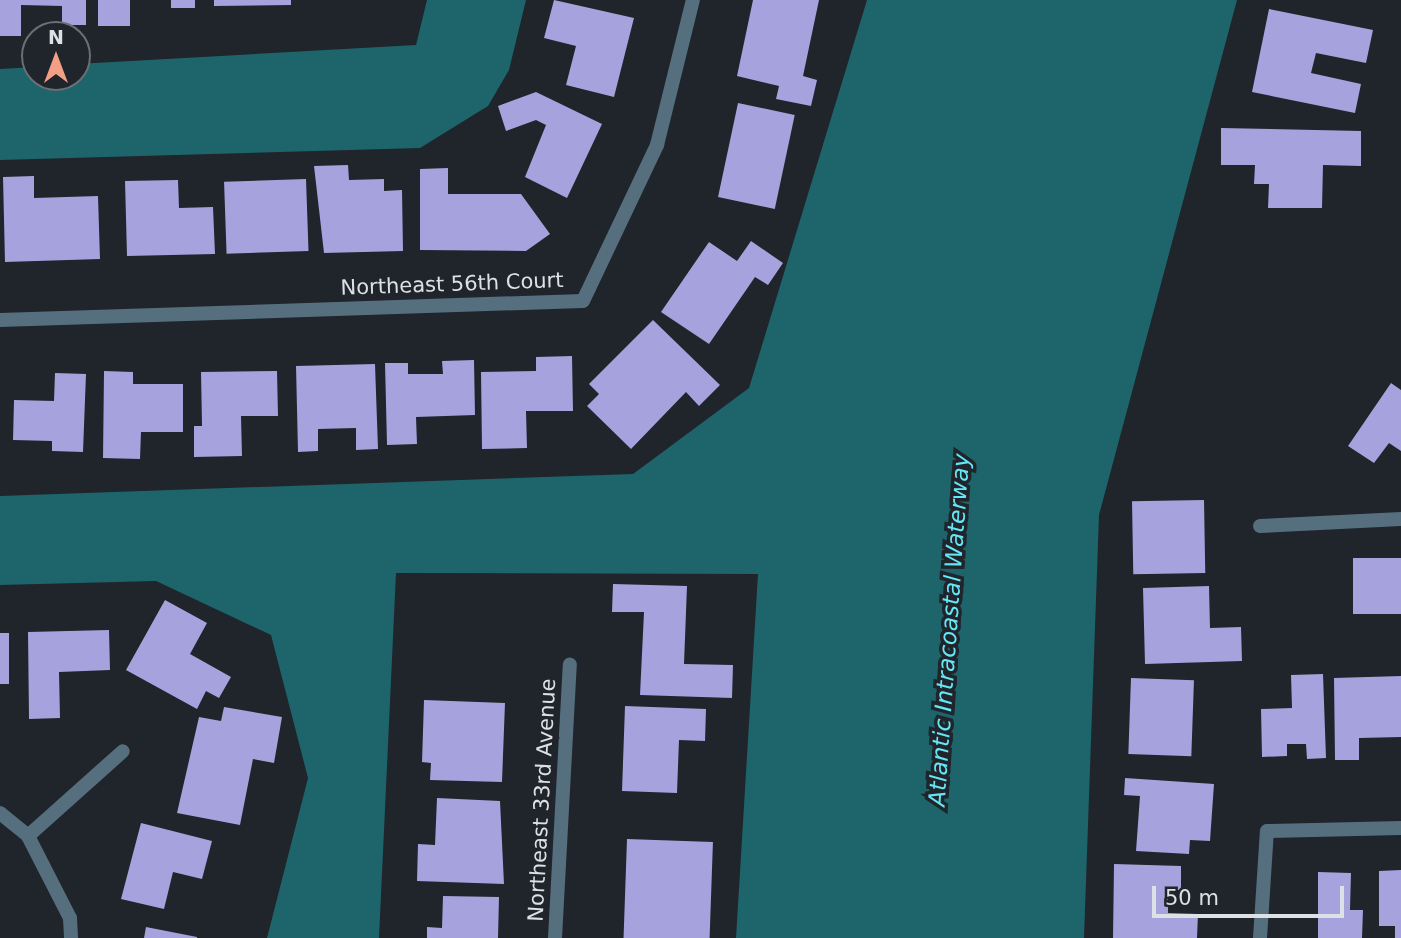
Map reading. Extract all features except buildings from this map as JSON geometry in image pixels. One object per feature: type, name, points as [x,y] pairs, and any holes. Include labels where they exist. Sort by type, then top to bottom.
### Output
[{"type":"street","name":"Northeast 56th Court","points":[[0,320],[583,301],[657,145],[693,0]]},
{"type":"street","points":[[1260,526],[1401,519]]},
{"type":"street","name":"Northeast 33rd Avenue","points":[[555,938],[570,664]]},
{"type":"street","points":[[28,835],[123,751]]},
{"type":"street","points":[[0,813],[28,835],[70,918],[71,938]]},
{"type":"street","points":[[1259,938],[1266,831],[1401,828]]},
{"type":"water","points":[[427,0],[526,0],[509,70],[488,106],[420,148],[0,160],[0,69],[21,68],[21,91],[91,91],[91,63],[416,45]]},
{"type":"water","name":"Atlantic Intracoastal Waterway","points":[[867,0],[1237,0],[1099,515],[1084,938],[736,938],[758,574],[396,573],[379,938],[267,938],[308,778],[271,635],[156,581],[0,585],[0,496],[633,474],[749,388]]}]
